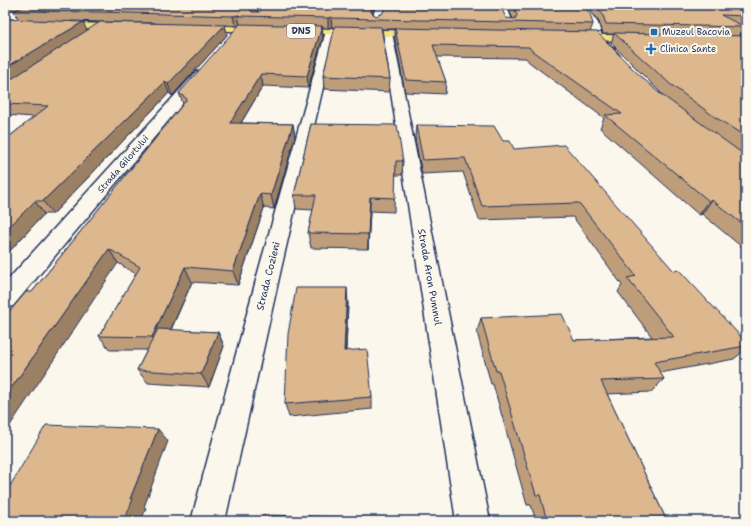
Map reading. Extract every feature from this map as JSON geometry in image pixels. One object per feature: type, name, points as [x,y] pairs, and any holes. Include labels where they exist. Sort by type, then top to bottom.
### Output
[{"type":"main road","points":[[5,15],[27,15]]},
{"type":"main road","name":"DN5","points":[[187,28],[331,31],[379,24],[433,34]]},
{"type":"main road","points":[[5,25],[133,27]]},
{"type":"main road","points":[[580,26],[596,32],[653,39]]},
{"type":"main road","points":[[558,37],[596,32],[608,27]]},
{"type":"main road","points":[[702,30],[746,31]]},
{"type":"street","points":[[379,24],[381,5]]},
{"type":"street","points":[[501,5],[508,24]]},
{"type":"street","points":[[580,5],[596,32],[624,67]]},
{"type":"street","name":"Strada Aron Pumnul","points":[[379,24],[473,521]]},
{"type":"street","points":[[83,40],[103,26]]},
{"type":"street","points":[[228,43],[240,29]]},
{"type":"street","name":"Strada Cozieni","points":[[208,521],[270,269],[331,31]]},
{"type":"street","name":"Strada Gilortului","points":[[5,299],[212,61]]},
{"type":"building","points":[[27,5],[68,5],[70,9],[77,9],[84,5],[138,5],[137,8],[140,10],[147,10],[153,5],[252,5],[249,9],[252,12],[259,12],[266,5],[372,5],[371,12],[376,16],[383,13],[385,5],[500,5],[506,18],[515,19],[517,15],[513,5],[583,5],[590,14],[593,24],[14,11]]},
{"type":"building","points":[[596,5],[746,5],[746,16],[721,15],[745,27],[606,24],[602,13]]},
{"type":"building","points":[[5,19],[83,22],[5,68]]},
{"type":"building","points":[[100,22],[225,25],[168,84],[165,82],[43,201],[35,201],[5,231],[5,140],[48,106],[5,104],[5,83]]},
{"type":"building","points":[[240,24],[322,26],[307,76],[261,74],[230,123],[293,124],[271,195],[260,194],[233,271],[185,267],[152,337],[99,336],[140,267],[109,249],[5,397],[5,317],[26,292],[32,292],[187,99],[179,93]]},
{"type":"building","points":[[335,26],[381,27],[390,79],[323,76]]},
{"type":"building","points":[[395,28],[597,32],[658,92],[746,156],[746,227],[712,200],[709,201],[605,115],[622,114],[532,51],[529,47],[433,45],[446,82],[406,80]]},
{"type":"building","points":[[614,33],[746,36],[746,137],[712,115],[670,84]]},
{"type":"building","points":[[311,124],[397,125],[403,161],[396,161],[395,198],[370,197],[368,234],[308,233],[316,195],[294,195]]},
{"type":"building","points":[[416,125],[494,126],[503,141],[510,141],[514,149],[564,145],[674,271],[679,270],[746,342],[746,346],[654,362],[664,379],[601,381],[666,519],[669,519],[669,521],[547,521],[540,495],[536,495],[499,371],[496,371],[481,318],[562,314],[574,340],[674,337],[627,278],[636,276],[579,203],[482,206],[465,158],[423,160]]},
{"type":"building","points":[[296,288],[347,288],[344,351],[367,349],[372,397],[285,404],[288,334]]},
{"type":"building","points":[[158,329],[218,332],[201,374],[137,370]]},
{"type":"building","points":[[46,425],[158,429],[130,499],[133,499],[124,521],[5,521],[5,491],[7,491]]},
{"type":"building","points":[[262,515],[394,518],[394,521],[261,521]]},
{"type":"tram line","points":[[5,19],[28,19]]},
{"type":"tram line","points":[[586,32],[614,33]]},
{"type":"tram line","points":[[730,34],[746,35]]},
{"type":"place","name":"Muzeul Bacovia","points":[[654,32]]},
{"type":"place","name":"Clinica Sante","points":[[651,49]]}]
